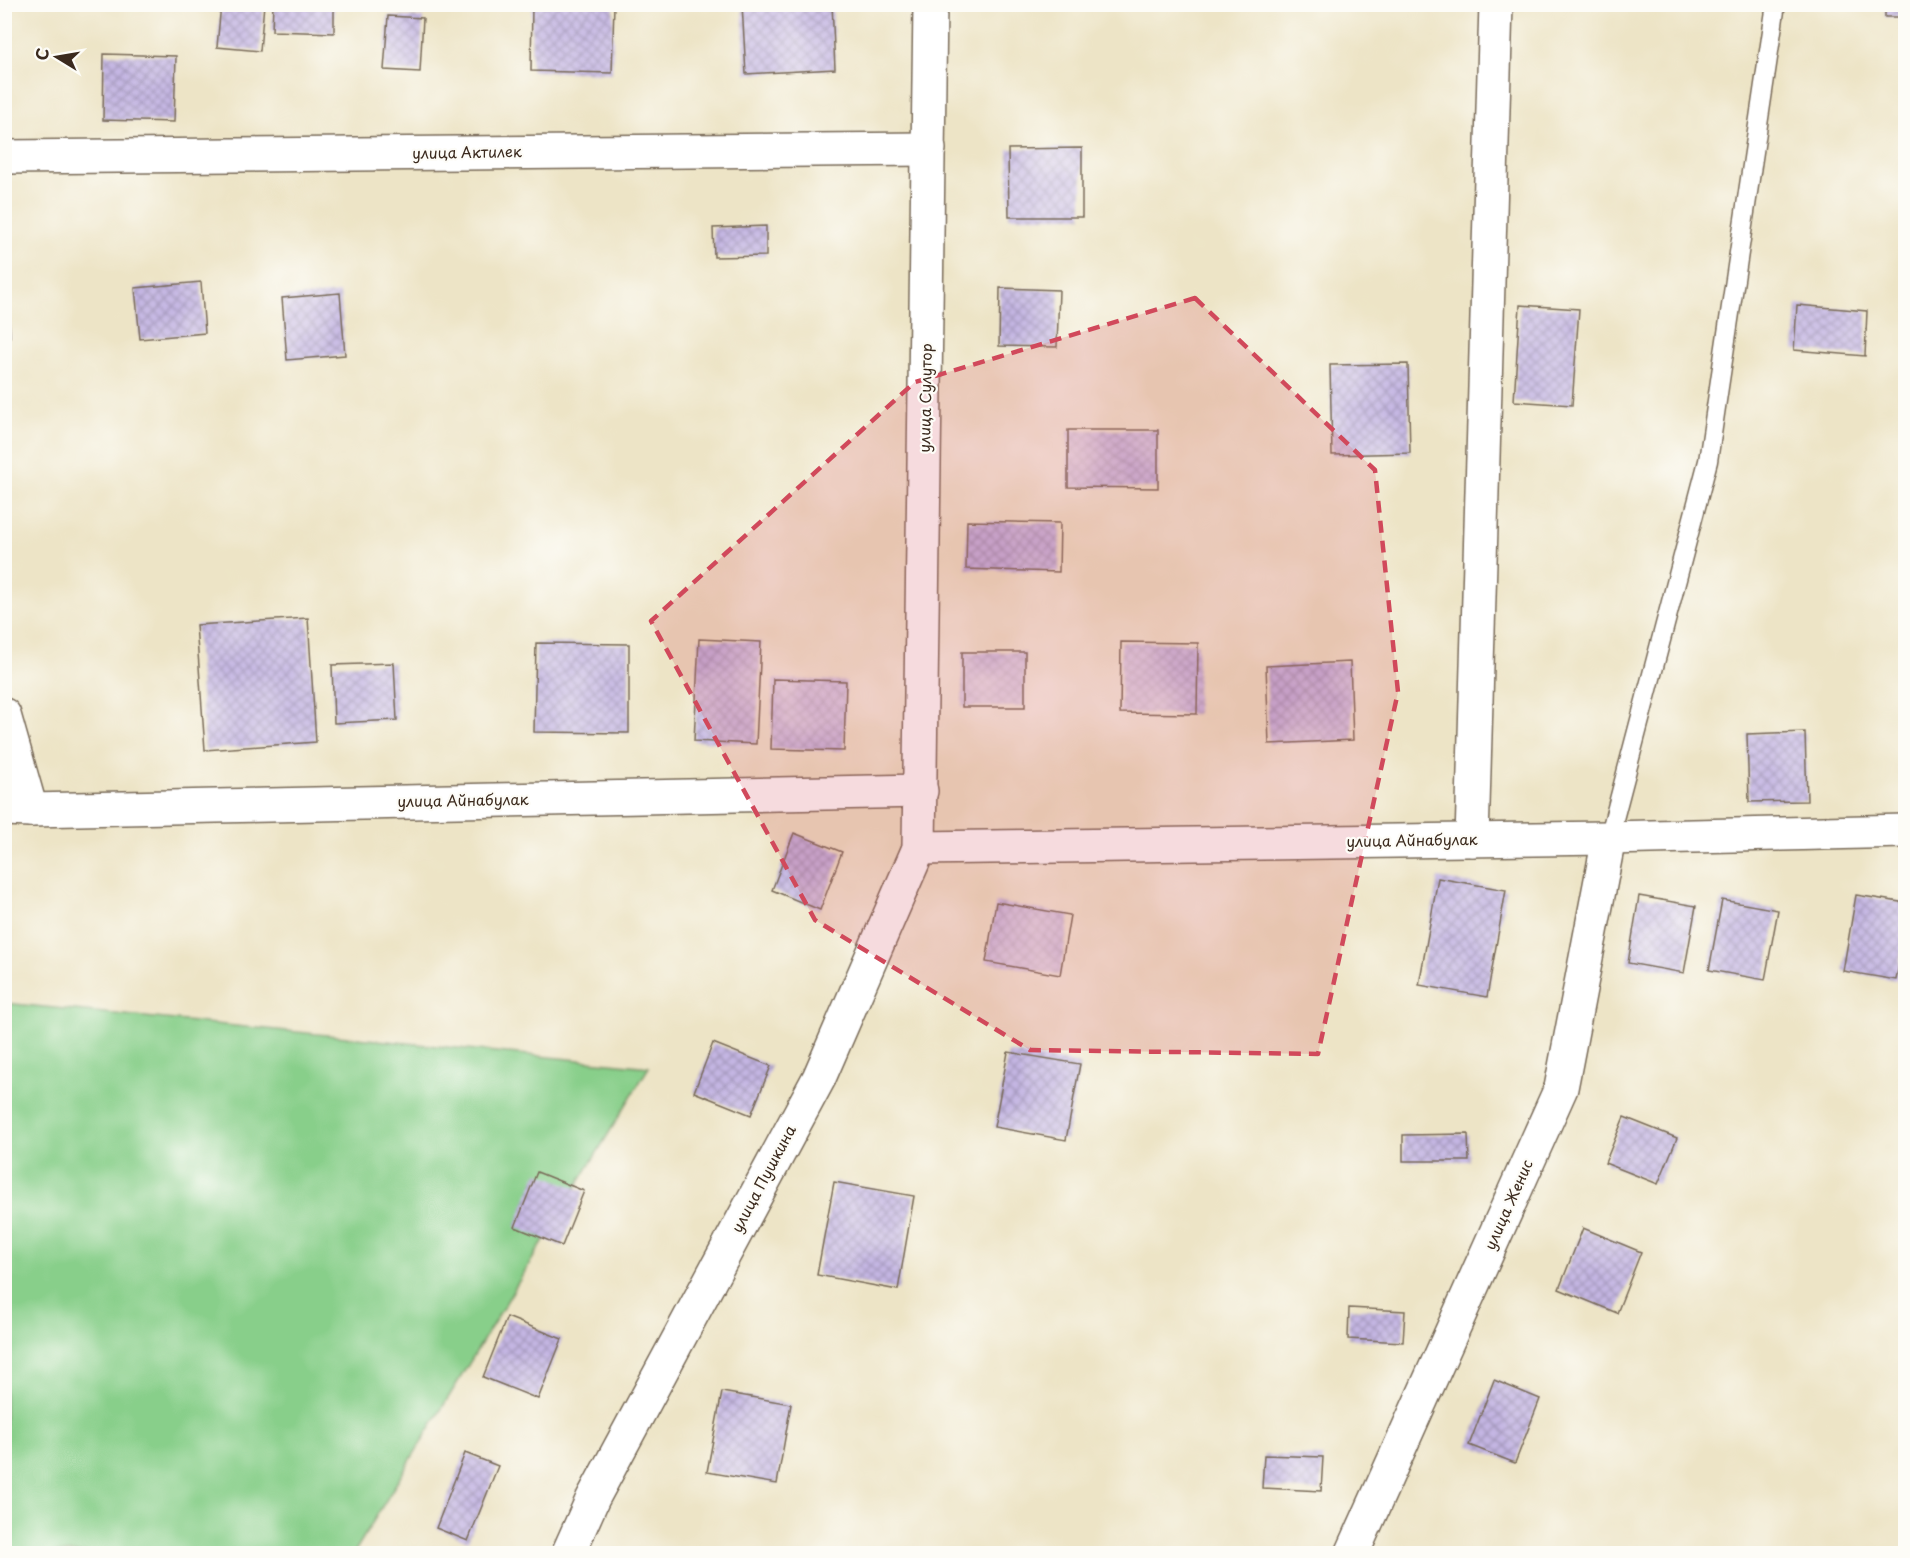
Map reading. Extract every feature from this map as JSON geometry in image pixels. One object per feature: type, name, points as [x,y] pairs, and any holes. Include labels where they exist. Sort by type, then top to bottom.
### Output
[{"type":"street","name":"улица Сулутор","points":[[921,791],[930,4]]},
{"type":"street","points":[[1472,840],[1496,4]]},
{"type":"street","name":"улица Актилек","points":[[4,157],[929,149]]},
{"type":"street","points":[[4,715],[18,809]]},
{"type":"street","name":"улица Айнабулак","points":[[18,809],[921,791]]},
{"type":"street","name":"улица Пушкина","points":[[568,1554],[593,1498],[819,1078],[919,848],[921,791]]},
{"type":"street","name":"улица Айнабулак","points":[[919,848],[1609,838],[1905,831]]},
{"type":"street","name":"улица Женис","points":[[1352,1554],[1561,1088],[1609,838]]},
{"type":"lane","points":[[1609,838],[1708,461],[1776,4]]},
{"type":"highlighted area","points":[[1195,298],[1375,470],[1398,692],[1318,1054],[1030,1050],[815,920],[651,621],[915,382]]},
{"type":"green space","points":[[4,1003],[649,1067],[354,1553],[5,1553]]},
{"type":"building","points":[[221,4],[264,4],[260,51],[217,47]]},
{"type":"building","points":[[273,4],[334,4],[334,33],[272,31]]},
{"type":"building","points":[[532,4],[614,4],[612,73],[531,71]]},
{"type":"building","points":[[742,4],[832,4],[835,69],[746,74]]},
{"type":"building","points":[[1885,4],[1906,4],[1906,17],[1885,17]]},
{"type":"building","points":[[388,16],[423,18],[420,72],[384,70]]},
{"type":"building","points":[[104,54],[176,56],[174,122],[103,120]]},
{"type":"building","points":[[1082,148],[1082,217],[1009,217],[1008,149]]},
{"type":"building","points":[[766,226],[766,256],[714,257],[713,228]]},
{"type":"building","points":[[4,256],[6,256],[10,337],[4,337]]},
{"type":"building","points":[[201,282],[205,333],[140,339],[135,288]]},
{"type":"building","points":[[1000,288],[1059,290],[1057,347],[999,346]]},
{"type":"building","points":[[340,293],[345,355],[287,360],[282,298]]},
{"type":"building","points":[[1520,305],[1579,309],[1572,405],[1514,401]]},
{"type":"building","points":[[1797,305],[1867,311],[1865,356],[1794,350]]},
{"type":"building","points":[[1408,364],[1410,453],[1332,455],[1330,365]]},
{"type":"building","points":[[1068,430],[1158,430],[1158,488],[1068,487]]},
{"type":"building","points":[[967,521],[1060,523],[1059,572],[966,569]]},
{"type":"building","points":[[308,618],[316,742],[205,750],[196,625]]},
{"type":"building","points":[[699,639],[761,642],[756,744],[694,741]]},
{"type":"building","points":[[1121,642],[1198,643],[1197,714],[1120,713]]},
{"type":"building","points":[[536,643],[629,644],[629,733],[534,732]]},
{"type":"building","points":[[962,652],[1025,652],[1025,707],[962,707]]},
{"type":"building","points":[[1350,662],[1353,740],[1269,744],[1266,666]]},
{"type":"building","points":[[394,663],[397,720],[334,723],[332,665]]},
{"type":"building","points":[[773,679],[846,681],[844,751],[771,749]]},
{"type":"building","points":[[1805,732],[1807,801],[1749,802],[1747,734]]},
{"type":"building","points":[[794,833],[842,852],[820,910],[772,890]]},
{"type":"building","points":[[1438,878],[1506,890],[1487,997],[1419,985]]},
{"type":"building","points":[[1856,895],[1906,903],[1906,929],[1896,980],[1843,971]]},
{"type":"building","points":[[1639,896],[1696,906],[1684,973],[1628,963]]},
{"type":"building","points":[[1722,900],[1778,910],[1765,980],[1709,970]]},
{"type":"building","points":[[996,902],[1070,915],[1060,975],[986,962]]},
{"type":"building","points":[[713,1043],[771,1066],[751,1115],[694,1092]]},
{"type":"building","points":[[1008,1052],[1080,1064],[1066,1140],[994,1127]]},
{"type":"building","points":[[1624,1117],[1677,1138],[1658,1184],[1605,1163]]},
{"type":"building","points":[[1468,1134],[1469,1161],[1403,1161],[1403,1135]]},
{"type":"building","points":[[537,1172],[584,1191],[562,1246],[515,1227]]},
{"type":"building","points":[[834,1182],[914,1196],[898,1290],[817,1275]]},
{"type":"building","points":[[1583,1228],[1641,1252],[1617,1313],[1559,1289]]},
{"type":"building","points":[[1349,1308],[1405,1311],[1403,1342],[1348,1339]]},
{"type":"building","points":[[507,1317],[562,1339],[538,1399],[483,1377]]},
{"type":"building","points":[[1494,1380],[1540,1399],[1515,1463],[1469,1445]]},
{"type":"building","points":[[722,1392],[791,1404],[777,1484],[707,1472]]},
{"type":"building","points":[[465,1453],[498,1466],[468,1541],[436,1528]]},
{"type":"building","points":[[1264,1455],[1323,1457],[1321,1491],[1262,1488]]}]
